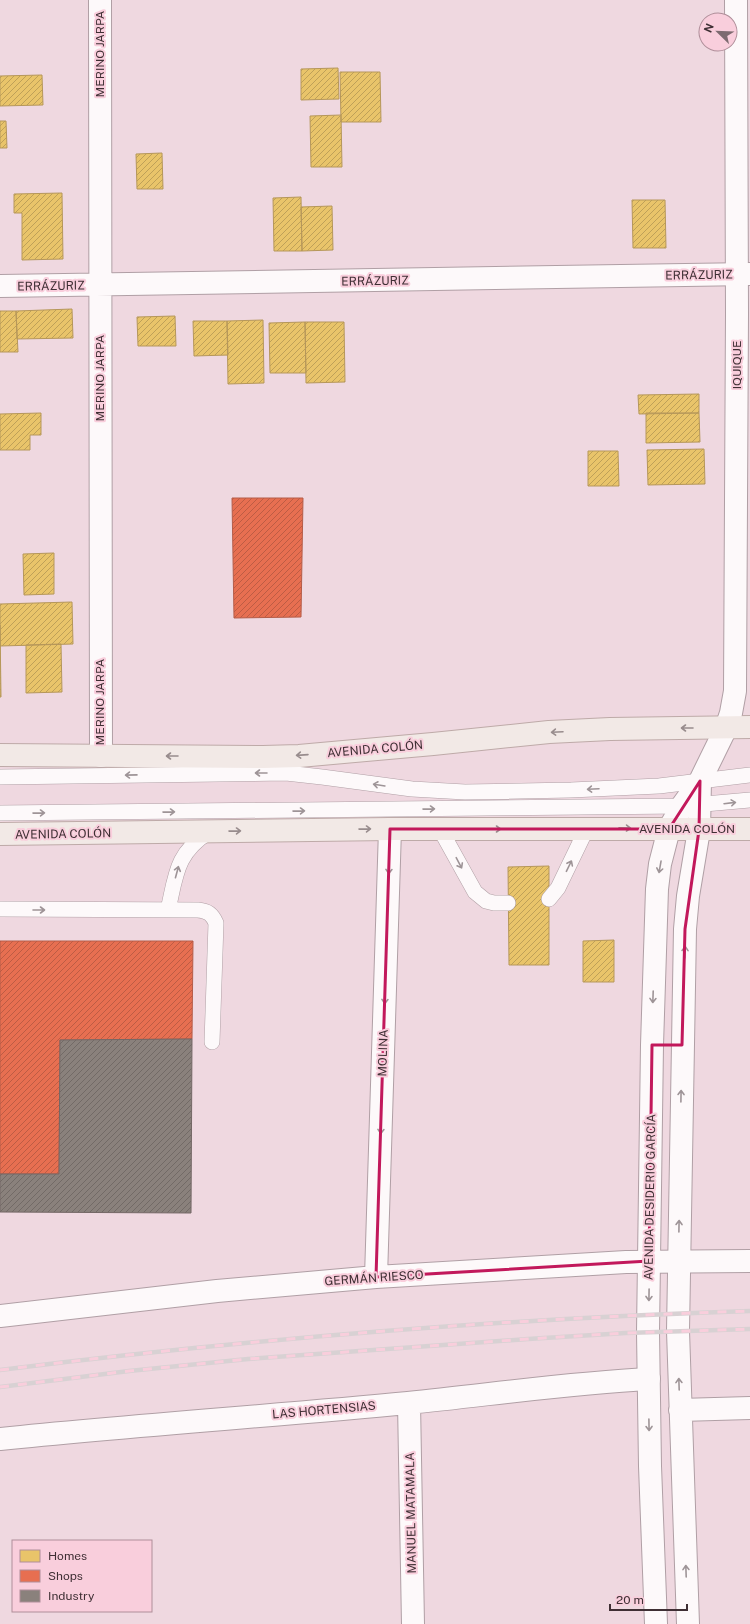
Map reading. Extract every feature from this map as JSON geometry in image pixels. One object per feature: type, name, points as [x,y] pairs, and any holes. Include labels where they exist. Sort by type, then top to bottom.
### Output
[{"type":"main road","name":"AVENIDA COLÓN","points":[[0,755],[299,756],[549,732],[610,729],[750,727]]},
{"type":"main road","name":"AVENIDA COLÓN","points":[[0,834],[390,829],[750,829]]},
{"type":"street","name":"MERINO JARPA","points":[[100,0],[100,756]]},
{"type":"street","name":"IQUIQUE","points":[[726,728],[734,700],[736,673],[744,274],[736,0]]},
{"type":"street","name":"ERRÁZURIZ","points":[[0,286],[744,274]]},
{"type":"street","name":"AVENIDA DESIDERIO GARCÍA","points":[[656,1624],[650,1466],[649,1261],[652,1045],[657,894],[660,864],[670,829],[691,806],[700,781],[726,728]]},
{"type":"street","name":"AVENIDA DESIDERIO GARCÍA","points":[[688,1624],[680,1410],[678,1261],[685,929],[688,896],[699,830],[691,806]]},
{"type":"street","name":"MOLINA","points":[[376,1276],[390,829]]},
{"type":"street","points":[[652,1045],[682,1045]]},
{"type":"street","name":"GERMÁN RIESCO","points":[[0,1316],[218,1291],[376,1276],[649,1261],[750,1261]]},
{"type":"street","name":"LAS HORTENSIAS","points":[[0,1439],[409,1403],[496,1392],[649,1379]]},
{"type":"street","name":"MANUEL MATAMALA","points":[[409,1403],[413,1624]]},
{"type":"street","points":[[680,1410],[750,1408]]},
{"type":"lane","points":[[0,777],[286,773],[412,789],[465,792],[571,790],[660,786],[750,775]]},
{"type":"lane","points":[[0,813],[691,806],[750,800]]},
{"type":"lane","points":[[549,899],[558,888],[587,828]]},
{"type":"lane","points":[[440,829],[475,892],[486,901],[494,903],[508,903]]},
{"type":"lane","points":[[168,910],[180,862],[191,846],[209,832]]},
{"type":"lane","points":[[0,909],[168,910],[205,911],[210,914],[216,923],[212,1042]]},
{"type":"highlighted area","points":[[700,781],[699,830],[685,929],[682,1045],[652,1045],[649,1261],[376,1277],[390,829],[669,829]]},
{"type":"building: Homes","points":[[338,68],[339,99],[301,100],[301,69]]},
{"type":"building: Homes","points":[[340,72],[380,72],[381,122],[341,122]]},
{"type":"building: Homes","points":[[42,75],[43,105],[0,106],[0,76]]},
{"type":"building: Homes","points":[[341,115],[342,167],[311,167],[310,116]]},
{"type":"building: Homes","points":[[0,121],[6,121],[7,148],[0,148]]},
{"type":"building: Homes","points":[[162,153],[163,189],[137,189],[136,154]]},
{"type":"building: Homes","points":[[62,193],[63,259],[22,260],[22,213],[14,213],[14,194]]},
{"type":"building: Homes","points":[[301,197],[302,251],[274,251],[273,198]]},
{"type":"building: Homes","points":[[632,200],[665,200],[666,248],[633,248]]},
{"type":"building: Homes","points":[[332,206],[333,250],[302,251],[301,207]]},
{"type":"building: Homes","points":[[72,309],[73,338],[17,339],[16,311]]},
{"type":"building: Homes","points":[[0,311],[16,311],[18,352],[0,352]]},
{"type":"building: Homes","points":[[175,316],[176,346],[138,346],[137,317]]},
{"type":"building: Homes","points":[[263,320],[264,383],[228,384],[227,321]]},
{"type":"building: Homes","points":[[193,321],[227,321],[228,355],[194,356]]},
{"type":"building: Homes","points":[[305,322],[344,322],[345,382],[306,383]]},
{"type":"building: Homes","points":[[305,322],[306,373],[270,373],[269,323]]},
{"type":"building: Homes","points":[[699,394],[699,413],[639,414],[638,395]]},
{"type":"building: Homes","points":[[41,413],[41,435],[30,435],[30,450],[0,450],[0,414]]},
{"type":"building: Homes","points":[[646,413],[699,413],[700,442],[646,443]]},
{"type":"building: Homes","points":[[704,449],[705,484],[648,485],[647,450]]},
{"type":"building: Homes","points":[[588,451],[618,451],[619,486],[588,486]]},
{"type":"building: Homes","points":[[54,553],[54,594],[24,595],[23,554]]},
{"type":"building: Homes","points":[[72,602],[73,644],[0,646],[0,604]]},
{"type":"building: Homes","points":[[0,625],[1,697],[0,697]]},
{"type":"building: Homes","points":[[61,644],[62,692],[26,693],[26,645]]},
{"type":"building: Homes","points":[[549,866],[549,965],[509,965],[508,867]]},
{"type":"building: Homes","points":[[614,940],[614,982],[583,982],[583,941]]},
{"type":"building: Shops","points":[[232,498],[303,498],[301,617],[234,618]]},
{"type":"building: Shops","points":[[0,941],[193,941],[192,1039],[60,1040],[59,1174],[0,1174]]},
{"type":"building: Industry","points":[[192,1039],[191,1213],[0,1212],[0,1174],[59,1174],[60,1040]]},
{"type":"railway","points":[[0,1370],[187,1349],[374,1332],[562,1319],[750,1311]]},
{"type":"railway","points":[[0,1387],[129,1371],[248,1359],[626,1333],[750,1329]]}]
